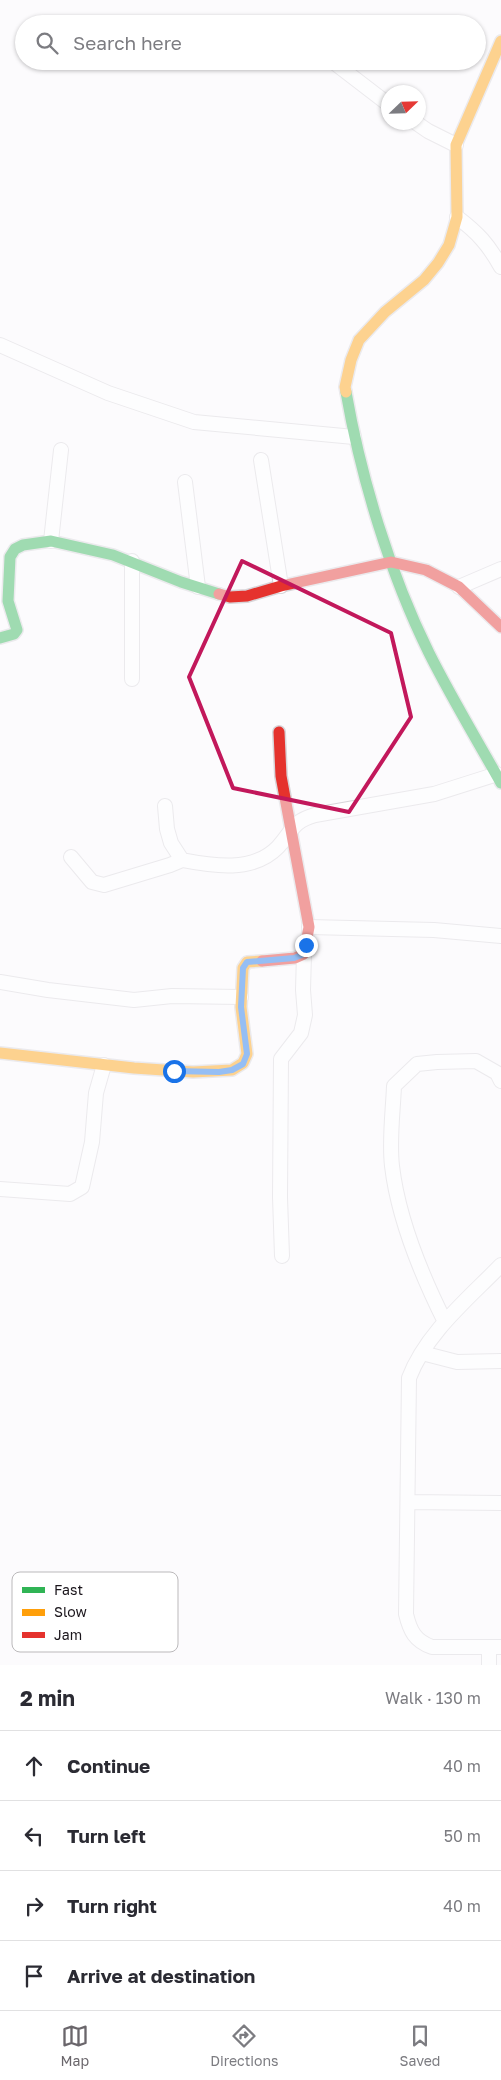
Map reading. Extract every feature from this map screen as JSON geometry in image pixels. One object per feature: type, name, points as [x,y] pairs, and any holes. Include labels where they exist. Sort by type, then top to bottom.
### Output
[{"type":"street","points":[[71,857],[92,882],[104,885],[182,860],[213,866],[248,865],[260,860],[278,847],[290,830],[302,819],[315,815],[434,794],[499,778],[429,652],[391,562],[354,437],[345,387],[354,350],[359,340],[385,312],[424,280],[438,263],[449,245],[457,217],[456,145],[501,41]]},
{"type":"street","points":[[344,70],[381,99]]},
{"type":"street","points":[[426,130],[456,145]]},
{"type":"street","points":[[457,217],[477,232],[490,247],[501,267]]},
{"type":"street","points":[[0,345],[108,393],[194,422],[354,437]]},
{"type":"street","points":[[51,542],[61,450]]},
{"type":"street","points":[[261,460],[281,586]]},
{"type":"street","points":[[186,482],[198,587]]},
{"type":"street","points":[[0,638],[14,634],[17,630],[8,601],[10,557],[22,545],[51,542],[113,554],[181,582],[230,597],[248,596],[281,586],[391,562],[426,570],[459,588],[501,627]]},
{"type":"street","points":[[132,561],[132,680]]},
{"type":"street","points":[[459,588],[501,569]]},
{"type":"street","points":[[279,732],[281,776],[309,927],[304,954],[303,990],[305,1015],[301,1033],[282,1059],[280,1197],[282,1256]]},
{"type":"street","points":[[165,806],[167,829],[171,843],[182,860]]},
{"type":"street","points":[[309,927],[434,930],[501,936]]},
{"type":"street","points":[[0,1053],[104,1065],[193,1072],[219,1072],[238,1067],[243,1064],[247,1054],[241,1007],[243,968],[247,962],[294,958],[304,954]]},
{"type":"street","points":[[0,982],[48,990],[134,1000],[172,996],[241,998]]},
{"type":"street","points":[[445,1322],[427,1285],[397,1195],[392,1166],[394,1086],[416,1064],[437,1062],[476,1061],[497,1073],[501,1081]]},
{"type":"street","points":[[0,1189],[70,1194],[82,1187],[92,1142],[96,1093],[104,1065]]},
{"type":"street","points":[[489,1665],[495,1647],[432,1647],[422,1644],[409,1627],[406,1614],[408,1502],[407,1389],[408,1378],[413,1367],[445,1322],[501,1265]]},
{"type":"street","points":[[422,1353],[457,1362],[501,1361]]},
{"type":"street","points":[[408,1502],[501,1503]]},
{"type":"highlighted area","points":[[242,561],[391,633],[411,717],[349,812],[233,788],[189,677]]},
{"type":"traffic: fast","points":[[346,392],[352,425],[378,525],[402,591],[437,669],[501,783]]},
{"type":"traffic: fast","points":[[0,638],[14,634],[17,630],[8,601],[10,557],[15,549],[23,545],[51,541],[113,555],[181,582],[219,594]]},
{"type":"traffic: slow","points":[[346,392],[345,387],[351,360],[359,340],[385,312],[424,280],[438,263],[449,245],[457,217],[456,145],[501,41]]},
{"type":"traffic: slow","points":[[0,1053],[134,1068],[193,1072],[232,1070],[243,1063],[247,1054],[241,1007],[243,968],[247,962],[262,961]]},
{"type":"traffic: jam","points":[[219,594],[230,597],[247,596],[281,586],[391,562],[426,570],[459,587],[501,627]]},
{"type":"traffic: jam","points":[[262,961],[295,958],[304,954],[309,927],[281,776],[279,732]]},
{"type":"route","points":[[174,1071],[219,1072],[232,1070],[243,1064],[247,1054],[241,1007],[243,968],[247,962],[294,958],[304,954],[306,945]]}]
